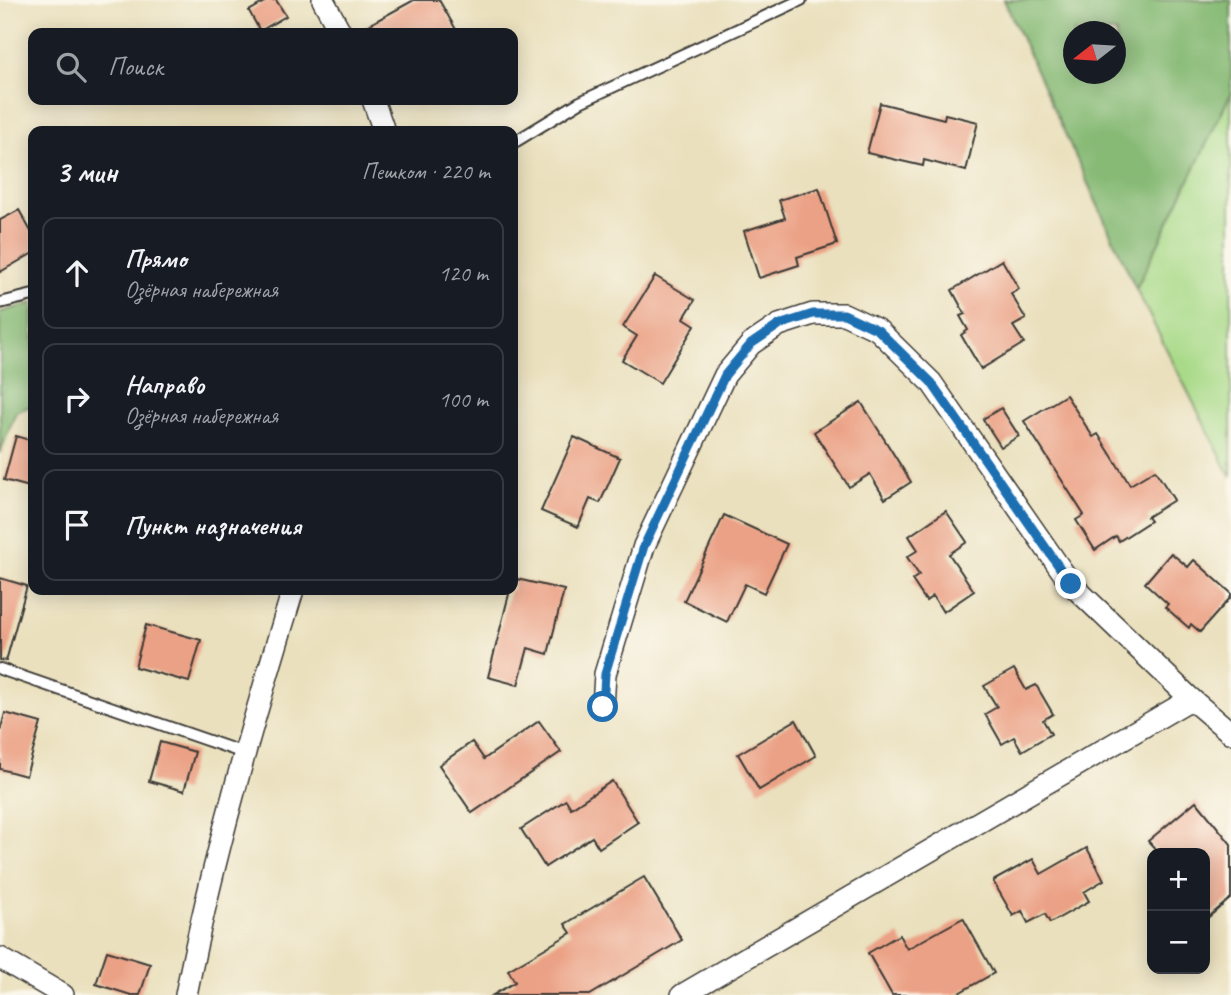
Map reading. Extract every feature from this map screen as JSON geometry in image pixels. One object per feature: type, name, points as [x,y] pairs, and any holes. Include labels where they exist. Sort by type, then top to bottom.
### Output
[{"type":"street","points":[[323,0],[338,28]]},
{"type":"street","points":[[375,105],[382,126]]},
{"type":"street","points":[[603,707],[605,674],[644,546],[725,375],[751,344],[779,325],[813,314],[844,314],[878,330],[931,382],[1071,584],[1191,699],[1231,733]]},
{"type":"street","points":[[186,995],[201,916],[244,753],[291,595]]},
{"type":"street","points":[[682,995],[1191,699]]},
{"type":"street","points":[[0,958],[63,995]]},
{"type":"lane","points":[[518,140],[580,102],[801,0]]},
{"type":"lane","points":[[0,303],[28,296]]},
{"type":"lane","points":[[0,669],[244,753]]},
{"type":"green space","points":[[1004,0],[1231,0],[1231,93],[1136,289]]},
{"type":"green space","points":[[1231,93],[1231,477],[1136,289]]},
{"type":"green space","points":[[28,304],[28,407],[16,412],[0,453],[0,312]]},
{"type":"building","points":[[268,0],[276,0],[286,16],[265,28],[258,28],[249,11]]},
{"type":"building","points":[[414,0],[439,0],[455,28],[363,28]]},
{"type":"building","points":[[880,103],[944,119],[945,114],[978,122],[966,171],[924,160],[923,166],[867,153]]},
{"type":"building","points":[[819,188],[837,244],[797,257],[799,265],[759,278],[744,231],[785,218],[779,200]]},
{"type":"building","points":[[19,210],[28,226],[28,256],[0,272],[0,220]]},
{"type":"building","points":[[1002,260],[1019,289],[1011,294],[1026,319],[1013,326],[1024,343],[981,369],[961,335],[968,330],[960,316],[965,314],[952,290]]},
{"type":"building","points":[[655,276],[695,300],[684,318],[695,325],[660,383],[622,360],[637,336],[623,327]]},
{"type":"building","points":[[1066,395],[1093,437],[1098,434],[1130,485],[1155,470],[1174,500],[1147,517],[1150,521],[1119,541],[1116,536],[1095,550],[1076,520],[1084,515],[1024,421]]},
{"type":"building","points":[[861,402],[911,482],[885,499],[870,474],[849,487],[814,432]]},
{"type":"building","points":[[1001,408],[1019,436],[1001,447],[983,419]]},
{"type":"building","points":[[16,436],[28,440],[28,487],[4,480]]},
{"type":"building","points":[[574,437],[620,458],[600,503],[590,499],[578,527],[541,511]]},
{"type":"building","points":[[946,511],[967,542],[949,554],[974,591],[943,612],[933,596],[926,601],[912,580],[919,575],[907,557],[918,550],[909,536]]},
{"type":"building","points":[[724,515],[787,544],[764,593],[745,584],[727,622],[684,601]]},
{"type":"building","points":[[1171,553],[1188,567],[1194,560],[1231,593],[1231,597],[1200,632],[1191,624],[1189,628],[1165,607],[1168,604],[1145,583]]},
{"type":"building","points":[[0,578],[27,586],[6,661],[0,660]]},
{"type":"building","points":[[518,579],[564,590],[548,654],[528,648],[518,685],[488,677],[509,595],[518,595]]},
{"type":"building","points":[[146,625],[201,640],[189,682],[135,667]]},
{"type":"building","points":[[1014,669],[1026,690],[1036,685],[1053,714],[1043,720],[1051,734],[1022,751],[1014,737],[1002,744],[985,714],[997,707],[984,686]]},
{"type":"building","points":[[5,713],[41,723],[26,776],[0,769],[0,732]]},
{"type":"building","points":[[796,720],[816,756],[759,790],[738,754]]},
{"type":"building","points":[[539,721],[561,752],[472,813],[439,765],[472,742],[484,759]]},
{"type":"building","points":[[160,742],[195,752],[184,791],[149,781]]},
{"type":"building","points":[[612,781],[638,822],[599,848],[592,837],[545,867],[521,829],[566,800],[571,808]]},
{"type":"building","points":[[1196,801],[1231,844],[1231,898],[1210,916],[1210,848],[1154,848],[1148,841]]},
{"type":"building","points":[[1087,848],[1104,880],[1084,892],[1089,901],[1050,923],[1045,914],[1028,923],[1022,911],[1013,916],[993,881],[1033,859],[1041,874]]},
{"type":"building","points":[[644,877],[682,940],[590,995],[493,995],[515,982],[508,970],[571,933],[565,924]]},
{"type":"building","points":[[963,918],[994,973],[955,995],[892,995],[868,953],[899,935],[907,949]]},
{"type":"building","points":[[107,951],[150,964],[140,995],[131,995],[96,984]]},
{"type":"route","points":[[603,707],[605,674],[644,546],[725,375],[751,344],[779,325],[813,314],[844,314],[878,330],[931,382],[1071,584]]}]
